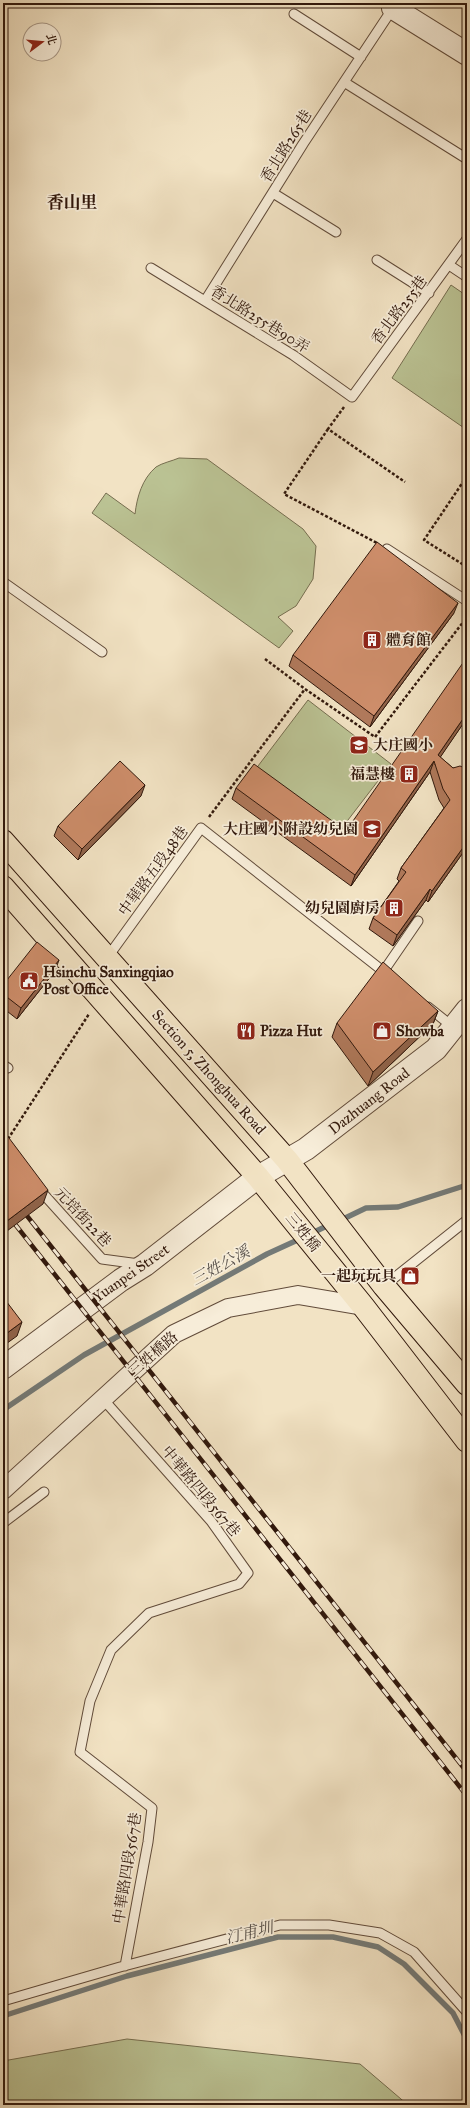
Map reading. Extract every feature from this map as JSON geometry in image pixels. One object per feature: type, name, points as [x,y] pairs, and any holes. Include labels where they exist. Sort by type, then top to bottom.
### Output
[{"type":"main road","name":"Section 5, Zhonghua Road","points":[[3,841],[287,1160]]},
{"type":"main road","name":"Section 5, Zhonghua Road","points":[[3,887],[258,1177]]},
{"type":"main road","name":"三姓橋","points":[[287,1160],[384,1286],[467,1384]]},
{"type":"main road","name":"三姓橋","points":[[258,1177],[364,1306],[467,1441]]},
{"type":"street","points":[[394,5],[467,54]]},
{"type":"street","name":"Dazhuang Road","points":[[258,1177],[306,1149],[436,1049],[467,1010]]},
{"type":"street","name":"Yuanpei Street","points":[[3,1368],[121,1280],[145,1265],[258,1177]]},
{"type":"street","name":"三姓橋路","points":[[3,1490],[174,1334],[228,1308],[298,1295],[364,1306]]},
{"type":"lane","name":"香北路265巷","points":[[205,301],[394,5]]},
{"type":"lane","points":[[294,14],[360,57]]},
{"type":"lane","points":[[344,82],[467,159]]},
{"type":"lane","points":[[273,193],[336,232]]},
{"type":"lane","name":"香北路255巷","points":[[352,396],[429,293],[467,239]]},
{"type":"lane","points":[[376,260],[429,293]]},
{"type":"lane","points":[[449,265],[467,277]]},
{"type":"lane","name":"香北路255巷90弄","points":[[151,268],[293,355],[352,396]]},
{"type":"lane","points":[[387,549],[467,601]]},
{"type":"lane","points":[[3,582],[102,652]]},
{"type":"lane","name":"中華路五段48巷","points":[[107,958],[201,828],[395,981]]},
{"type":"lane","points":[[383,972],[418,922]]},
{"type":"lane","points":[[418,1000],[453,1027]]},
{"type":"lane","name":"元培街22巷","points":[[32,1180],[102,1259],[145,1265]]},
{"type":"lane","points":[[384,1286],[467,1220]]},
{"type":"lane","name":"中華路四段567巷","points":[[103,1399],[211,1521],[248,1573],[238,1584],[149,1613],[111,1650],[90,1701],[80,1752],[152,1808],[148,1842],[125,1966]]},
{"type":"lane","points":[[3,1523],[44,1492]]},
{"type":"lane","points":[[3,2001],[125,1966],[280,1925],[329,1925],[380,1933],[414,1952],[467,2012]]},
{"type":"path","points":[[352,396],[328,428],[284,494],[387,549]]},
{"type":"path","points":[[328,428],[405,482]]},
{"type":"path","points":[[467,476],[424,540],[467,567]]},
{"type":"path","points":[[265,658],[305,689],[376,737],[467,617]]},
{"type":"path","points":[[201,828],[305,689]]},
{"type":"path","points":[[5,1144],[100,997]]},
{"type":"green space","points":[[451,285],[467,296],[467,430],[392,378]]},
{"type":"green space","points":[[179,458],[207,459],[303,529],[316,546],[313,579],[296,606],[278,617],[293,631],[279,648],[92,513],[106,493],[135,514],[137,501],[147,477],[156,467]]},
{"type":"green space","points":[[308,700],[391,764],[338,833],[255,770]]},
{"type":"green space","points":[[127,2039],[360,2064],[408,2105],[3,2105],[3,2061]]},
{"type":"building","name":"體育館","points":[[377,542],[458,603],[374,716],[293,655]]},
{"type":"building","points":[[467,657],[467,713],[438,755],[453,768],[460,766],[467,769],[467,842],[432,891],[430,889],[397,935],[373,918],[406,872],[401,868],[450,800],[443,789],[434,761],[355,875],[236,788],[254,764],[346,831]]},
{"type":"building","points":[[120,761],[145,785],[82,849],[58,826]]},
{"type":"building","name":"Hsinchu Sanxingqiao Post Office","points":[[37,942],[59,960],[21,1008],[3,994],[3,985]]},
{"type":"building","name":"Showba","points":[[383,962],[438,1011],[373,1072],[337,1023]]},
{"type":"building","points":[[3,1130],[48,1190],[3,1224]]},
{"type":"building","points":[[3,1297],[22,1322],[3,1336]]},
{"type":"waterway","name":"三姓公溪","points":[[339,1221],[366,1208],[398,1207],[467,1185]]},
{"type":"waterway","name":"三姓公溪","points":[[310,1234],[331,1224]]},
{"type":"waterway","name":"三姓公溪","points":[[3,1410],[84,1355],[267,1254],[302,1238]]},
{"type":"waterway","name":"汀甫圳","points":[[3,2016],[127,1976],[278,1937],[333,1937],[378,1947],[404,1964],[453,2013],[467,2040]]},
{"type":"railway","points":[[20,1207],[467,1772]]},
{"type":"railway","points":[[3,1209],[467,1796]]},
{"type":"place","name":"體育館","points":[[372,640]]},
{"type":"place","name":"大庄國小","points":[[359,745]]},
{"type":"place","name":"福慧樓","points":[[409,774]]},
{"type":"place","name":"大庄國小附設幼兒園","points":[[372,829]]},
{"type":"place","name":"幼兒園廚房","points":[[394,908]]},
{"type":"place","name":"Hsinchu Sanxingqiao Post Office","points":[[29,981]]},
{"type":"place","name":"Pizza Hut","points":[[246,1031]]},
{"type":"place","name":"Showba","points":[[382,1031]]},
{"type":"place","name":"一起玩玩具","points":[[410,1276]]},
{"type":"district","name":"香山里","points":[[72,202]]}]
